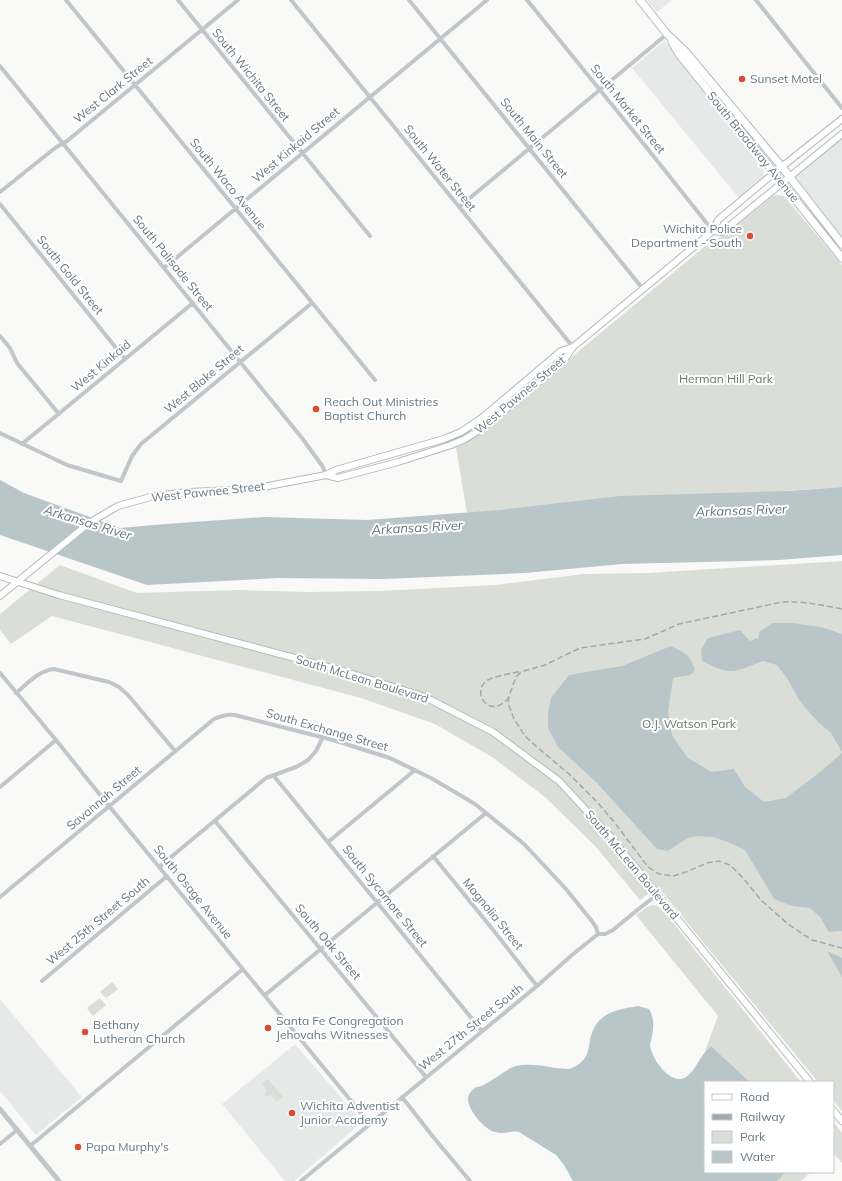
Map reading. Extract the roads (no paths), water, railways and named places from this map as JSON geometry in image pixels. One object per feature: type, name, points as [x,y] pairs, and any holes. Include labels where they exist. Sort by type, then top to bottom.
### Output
[{"type":"main road","name":"South Broadway Avenue","points":[[640,0],[667,34],[679,54],[842,258]]},
{"type":"main road","name":"South Broadway Avenue","points":[[667,34],[685,51],[782,167],[842,244]]},
{"type":"main road","points":[[842,119],[718,220],[713,231],[722,232],[842,134]]},
{"type":"main road","name":"West Pawnee Street","points":[[326,475],[338,478],[465,440],[509,407],[564,360],[573,347],[713,231]]},
{"type":"main road","name":"West Pawnee Street","points":[[0,596],[88,523],[118,506],[154,496],[264,487],[326,475],[336,470],[444,439],[461,432],[482,417],[561,351],[573,347]]},
{"type":"main road","name":"South McLean Boulevard","points":[[0,576],[59,596],[343,671],[425,697],[493,732],[559,781],[609,835],[809,1081]]},
{"type":"main road","points":[[834,1111],[842,1121]]},
{"type":"street","name":"South Waco Avenue","points":[[66,0],[375,380]]},
{"type":"street","name":"South Wichita Street","points":[[178,0],[370,236]]},
{"type":"street","name":"West Clark Street","points":[[0,192],[55,148],[67,141],[238,0]]},
{"type":"street","name":"South Water Street","points":[[291,0],[573,347]]},
{"type":"street","name":"South Main Street","points":[[409,0],[643,289]]},
{"type":"street","name":"West Kinkaid Street","points":[[164,268],[487,0]]},
{"type":"street","name":"South Market Street","points":[[527,0],[713,231]]},
{"type":"street","points":[[756,0],[842,108]]},
{"type":"street","points":[[459,207],[667,34]]},
{"type":"street","name":"South Palisade Street","points":[[0,66],[302,438],[323,467],[326,475]]},
{"type":"street","name":"South Gold Street","points":[[0,204],[125,359]]},
{"type":"street","name":"West Kinkaid","points":[[22,444],[193,303]]},
{"type":"street","name":"West Blake Street","points":[[22,444],[67,465],[121,481],[132,456],[141,444],[312,303]]},
{"type":"street","points":[[0,336],[10,348],[17,363],[59,414]]},
{"type":"street","points":[[0,433],[22,444]]},
{"type":"street","points":[[16,693],[40,673],[46,670],[54,669],[109,682],[119,687],[128,695],[175,751]]},
{"type":"street","name":"South Osage Avenue","points":[[0,673],[370,1124]]},
{"type":"street","name":"South Exchange Street","points":[[221,716],[229,714],[235,715],[323,737],[390,758],[432,778],[475,804],[524,844],[566,889],[596,927],[598,934]]},
{"type":"street","name":"Savannah Street","points":[[0,897],[214,719],[221,716]]},
{"type":"street","name":"West 25th Street South","points":[[160,867],[261,782],[273,775],[296,767],[308,760],[316,751],[323,737]]},
{"type":"street","points":[[0,787],[56,740]]},
{"type":"street","points":[[328,842],[415,770]]},
{"type":"street","name":"South Sycamore Street","points":[[273,775],[482,1031]]},
{"type":"street","points":[[265,995],[486,813]]},
{"type":"street","name":"South Oak Street","points":[[215,821],[426,1077]]},
{"type":"street","name":"Magnolia Street","points":[[433,856],[494,931],[536,986]]},
{"type":"street","name":"West 25th Street South","points":[[42,981],[167,876]]},
{"type":"street","name":"West 27th Street South","points":[[301,1181],[598,934],[605,934],[613,930],[658,894]]},
{"type":"street","points":[[30,1146],[243,969]]},
{"type":"street","points":[[402,1097],[470,1181]]},
{"type":"street","points":[[0,1109],[59,1181]]},
{"type":"street","points":[[0,1144],[17,1130]]},
{"type":"water","name":"Arkansas River","points":[[0,480],[24,493],[120,528],[264,517],[367,520],[500,510],[620,496],[788,491],[842,487],[842,555],[779,560],[622,564],[525,573],[383,579],[277,578],[147,585],[0,535]]},
{"type":"water","points":[[773,623],[792,623],[821,627],[842,634],[842,752],[831,733],[817,721],[799,700],[787,678],[777,665],[763,661],[741,669],[729,671],[702,661],[701,650],[708,638],[740,630],[750,641],[758,638],[760,631]]},
{"type":"water","points":[[671,646],[680,650],[689,657],[695,670],[690,675],[673,678],[668,712],[672,735],[687,757],[711,772],[734,769],[745,787],[764,802],[786,798],[842,753],[842,931],[829,932],[820,917],[810,908],[792,906],[774,899],[745,850],[730,843],[714,837],[696,836],[686,839],[668,851],[657,849],[597,783],[558,747],[548,728],[548,713],[551,698],[569,675],[622,666]]},
{"type":"water","points":[[827,951],[842,958],[842,977]]},
{"type":"water","points":[[638,1006],[649,1009],[653,1019],[650,1044],[651,1051],[658,1063],[668,1075],[680,1079],[686,1077],[693,1071],[704,1053],[711,1046],[749,1081],[704,1081],[704,1173],[785,1173],[777,1181],[573,1181],[564,1165],[556,1155],[519,1132],[501,1133],[487,1128],[474,1114],[468,1099],[470,1092],[476,1087],[485,1084],[516,1066],[531,1065],[568,1069],[574,1067],[586,1056],[593,1031],[601,1018],[621,1009]]},
{"type":"railway","points":[[842,609],[805,603],[782,602],[679,624],[645,639],[580,648],[545,665],[520,673],[516,677],[508,703],[514,719],[525,736],[569,774],[598,803],[648,867],[659,874],[673,876],[707,863],[719,861],[730,865],[761,900],[788,924],[812,940],[842,948]]},
{"type":"railway","points":[[509,697],[502,704],[490,706],[485,703],[482,698],[482,686],[489,679],[522,671]]},
{"type":"place","name":"Sunset Motel","points":[[742,79]]},
{"type":"place","name":"Wichita Police Department - South","points":[[750,236]]},
{"type":"place","name":"Reach Out Ministries Baptist Church","points":[[316,409]]},
{"type":"place","name":"Santa Fe Congregation Jehovahs Witnesses","points":[[268,1028]]},
{"type":"place","name":"Bethany Lutheran Church","points":[[85,1032]]},
{"type":"place","name":"Wichita Adventist Junior Academy","points":[[292,1113]]},
{"type":"place","name":"Papa Murphy's","points":[[78,1147]]},
{"type":"park label","name":"Herman Hill Park","points":[[726,379]]},
{"type":"park label","name":"O.J. Watson Park","points":[[689,724]]}]
